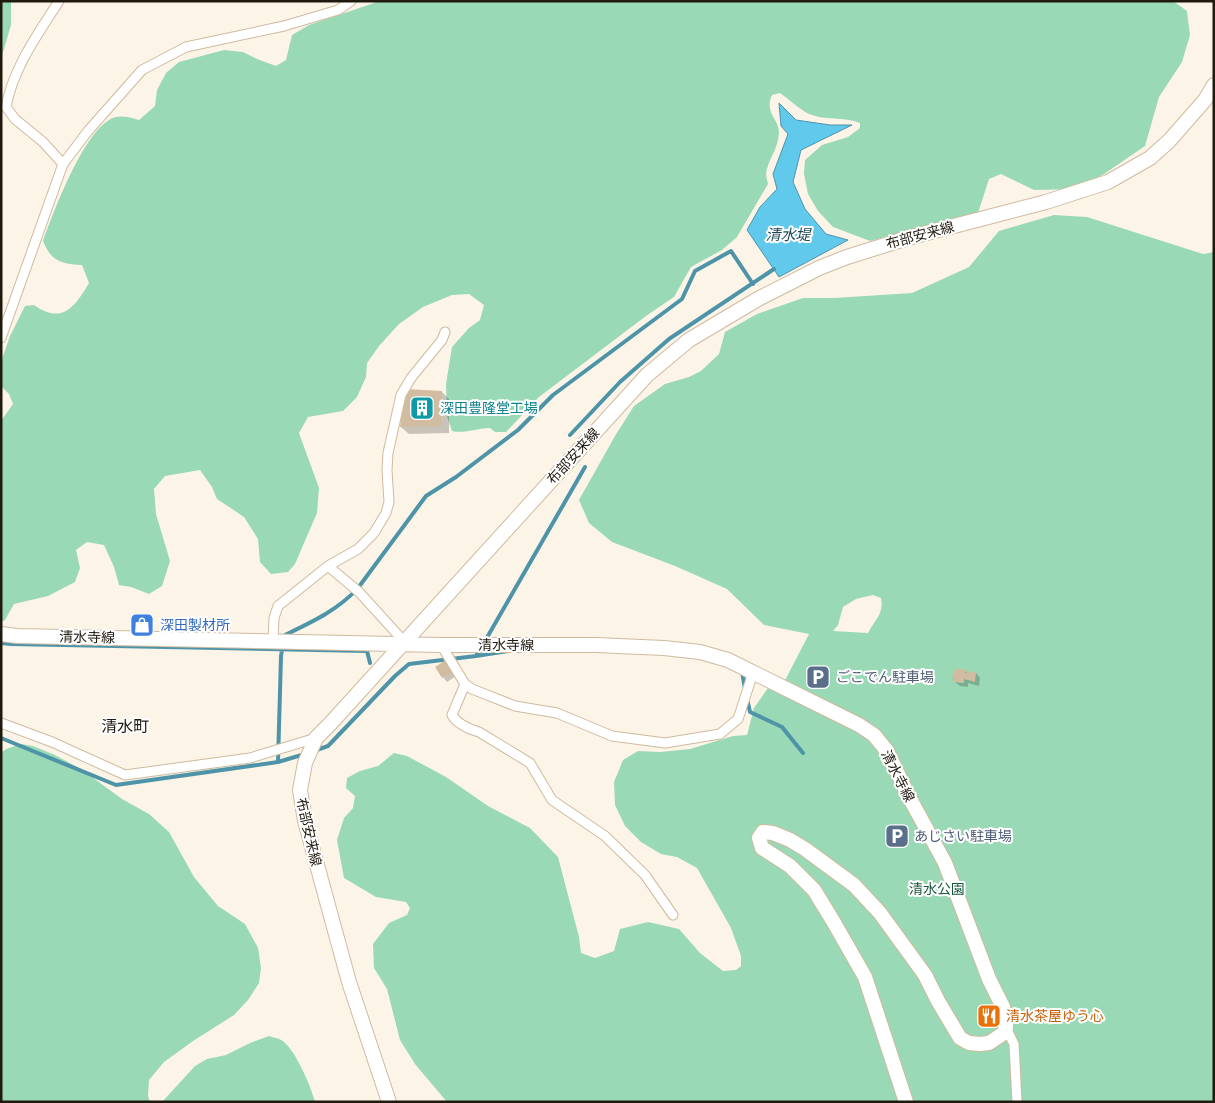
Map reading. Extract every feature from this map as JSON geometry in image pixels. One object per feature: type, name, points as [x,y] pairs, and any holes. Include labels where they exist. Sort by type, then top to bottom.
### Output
[{"type":"main road","name":"布部安来線","points":[[389,1102],[348,982],[305,821],[300,790],[305,763],[316,738],[647,375],[690,340],[758,299],[819,268],[847,257],[908,238],[1046,202],[1108,182],[1150,158],[1169,141],[1195,112],[1214,85]]},
{"type":"main road","name":"清水寺線","points":[[1,634],[440,645],[596,645],[664,648],[700,652],[728,660],[859,725],[874,735],[887,750],[908,795],[945,863],[989,979],[1002,1007],[1006,1028]]},
{"type":"main road","points":[[906,1102],[865,977],[814,890],[790,866],[762,848],[759,838],[763,832],[773,833],[790,840],[854,885],[880,913],[925,975],[960,1038],[970,1043],[989,1043],[1004,1033],[1006,1028]]},
{"type":"street","points":[[59,1],[26,54],[9,92],[6,107],[15,119],[44,142],[63,164]]},
{"type":"street","points":[[1,338],[63,164],[88,131],[142,70],[186,47],[284,26],[338,10],[351,1]]},
{"type":"street","points":[[273,641],[274,618],[278,606],[328,566],[358,549],[374,533],[386,514],[389,502],[388,453],[401,395],[407,382],[442,340],[445,332]]},
{"type":"street","points":[[328,566],[359,592],[398,636],[402,644]]},
{"type":"street","points":[[440,645],[465,684],[476,691],[515,706],[557,713],[612,736],[665,743],[720,734],[738,719],[753,673]]},
{"type":"street","points":[[465,684],[453,711],[452,715],[454,718],[530,763],[552,800],[604,836],[645,875],[673,915]]},
{"type":"street","points":[[1,723],[52,742],[125,775],[250,758],[316,738]]},
{"type":"street","points":[[1006,1028],[1014,1044],[1017,1102]]},
{"type":"green space","points":[[1,1],[11,1],[11,25],[1,59]]},
{"type":"green space","points":[[380,1],[1173,1],[1187,11],[1190,35],[1182,62],[1159,97],[1145,146],[1104,174],[1077,189],[1034,190],[1001,174],[989,179],[978,213],[870,241],[833,227],[818,211],[808,194],[804,174],[805,160],[822,145],[848,137],[860,128],[860,123],[815,116],[802,110],[780,93],[772,95],[770,107],[779,132],[776,147],[766,171],[768,184],[737,237],[722,250],[691,267],[674,297],[539,397],[506,432],[495,432],[490,428],[462,432],[452,431],[447,416],[446,384],[452,347],[469,328],[480,320],[484,305],[469,294],[452,295],[423,307],[399,324],[379,346],[367,363],[366,377],[357,397],[343,411],[308,417],[299,433],[319,488],[317,513],[295,564],[288,572],[271,574],[260,562],[258,539],[244,517],[217,499],[212,487],[200,470],[165,476],[154,489],[156,514],[170,561],[162,586],[149,594],[131,587],[119,585],[114,567],[104,545],[87,542],[76,550],[80,568],[75,582],[48,596],[14,604],[5,620],[1,622],[1,421],[13,404],[9,394],[1,386],[1,362],[10,336],[25,306],[34,305],[44,311],[60,313],[73,306],[89,283],[82,265],[68,264],[53,257],[43,241],[79,157],[89,141],[109,120],[127,117],[139,120],[155,106],[157,90],[166,73],[179,62],[224,50],[243,52],[276,66],[286,60],[292,35],[309,25]]},
{"type":"green space","name":"清水公園","points":[[1054,215],[1087,217],[1203,254],[1214,252],[1214,1102],[447,1102],[415,1064],[400,1040],[387,989],[374,968],[373,944],[389,923],[407,915],[410,908],[406,902],[376,897],[344,878],[337,840],[344,818],[353,808],[355,796],[346,788],[347,778],[360,771],[378,766],[394,753],[407,756],[446,777],[488,806],[530,828],[558,857],[579,937],[581,953],[595,958],[614,951],[620,929],[648,922],[679,929],[700,953],[723,971],[736,970],[741,966],[741,956],[731,928],[697,868],[677,857],[661,854],[641,842],[625,826],[615,805],[614,782],[623,760],[638,751],[660,752],[690,749],[733,736],[747,735],[754,708],[768,688],[779,692],[809,634],[764,625],[727,589],[675,566],[612,542],[589,523],[579,500],[634,406],[665,384],[689,377],[701,371],[719,354],[725,332],[757,314],[803,298],[912,293],[969,267],[999,231]],"holes":[[[873,595],[881,598],[880,613],[868,633],[833,631],[838,625],[843,607],[856,599]]]},
{"type":"green space","points":[[21,744],[33,746],[55,755],[81,769],[122,799],[149,814],[169,832],[194,877],[218,906],[245,924],[258,948],[261,968],[259,983],[248,1000],[234,1015],[164,1062],[149,1080],[148,1096],[150,1102],[1,1102],[1,753],[6,749]]},
{"type":"green space","points":[[269,1036],[279,1039],[289,1047],[307,1079],[315,1102],[156,1102],[163,1101],[195,1066],[207,1059],[226,1055]]},
{"type":"water","name":"清水堤","points":[[779,103],[796,120],[830,125],[852,125],[801,150],[793,182],[805,209],[826,234],[848,240],[779,277],[747,230],[760,207],[777,189],[773,174],[788,134],[781,126]]},
{"type":"building","name":"深田豊隆堂工場","points":[[405,389],[442,391],[442,426],[400,427]]},
{"type":"building","points":[[446,660],[453,671],[442,678],[435,667]]},
{"type":"building","points":[[955,669],[965,669],[965,673],[969,671],[976,672],[975,682],[964,679],[964,683],[954,682],[954,678],[952,678]]},
{"type":"waterway","points":[[285,638],[285,635],[315,620],[342,603],[358,588],[426,496],[456,477],[518,430],[553,395],[682,299],[695,271],[731,251],[753,284]]},
{"type":"waterway","points":[[570,435],[620,382],[669,339],[774,269]]},
{"type":"waterway","points":[[485,641],[585,467]]},
{"type":"waterway","points":[[1,643],[367,651],[370,663]]},
{"type":"waterway","points":[[278,762],[281,656],[283,645]]},
{"type":"waterway","points":[[314,751],[328,746],[395,676],[409,664],[476,656],[480,649]]},
{"type":"waterway","points":[[476,656],[508,651]]},
{"type":"waterway","points":[[742,672],[745,689]]},
{"type":"waterway","points":[[747,699],[750,712],[782,727],[803,753]]},
{"type":"waterway","points":[[1,738],[116,785],[278,762],[305,754]]},
{"type":"place","name":"深田豊隆堂工場","points":[[422,408]]},
{"type":"place","name":"深田製材所","points":[[142,625]]},
{"type":"place","name":"ごこでん駐車場","points":[[818,677]]},
{"type":"place","name":"あじさい駐車場","points":[[897,836]]},
{"type":"place","name":"清水茶屋ゆう心","points":[[989,1016]]},
{"type":"district","name":"清水町","points":[[125,726]]}]
